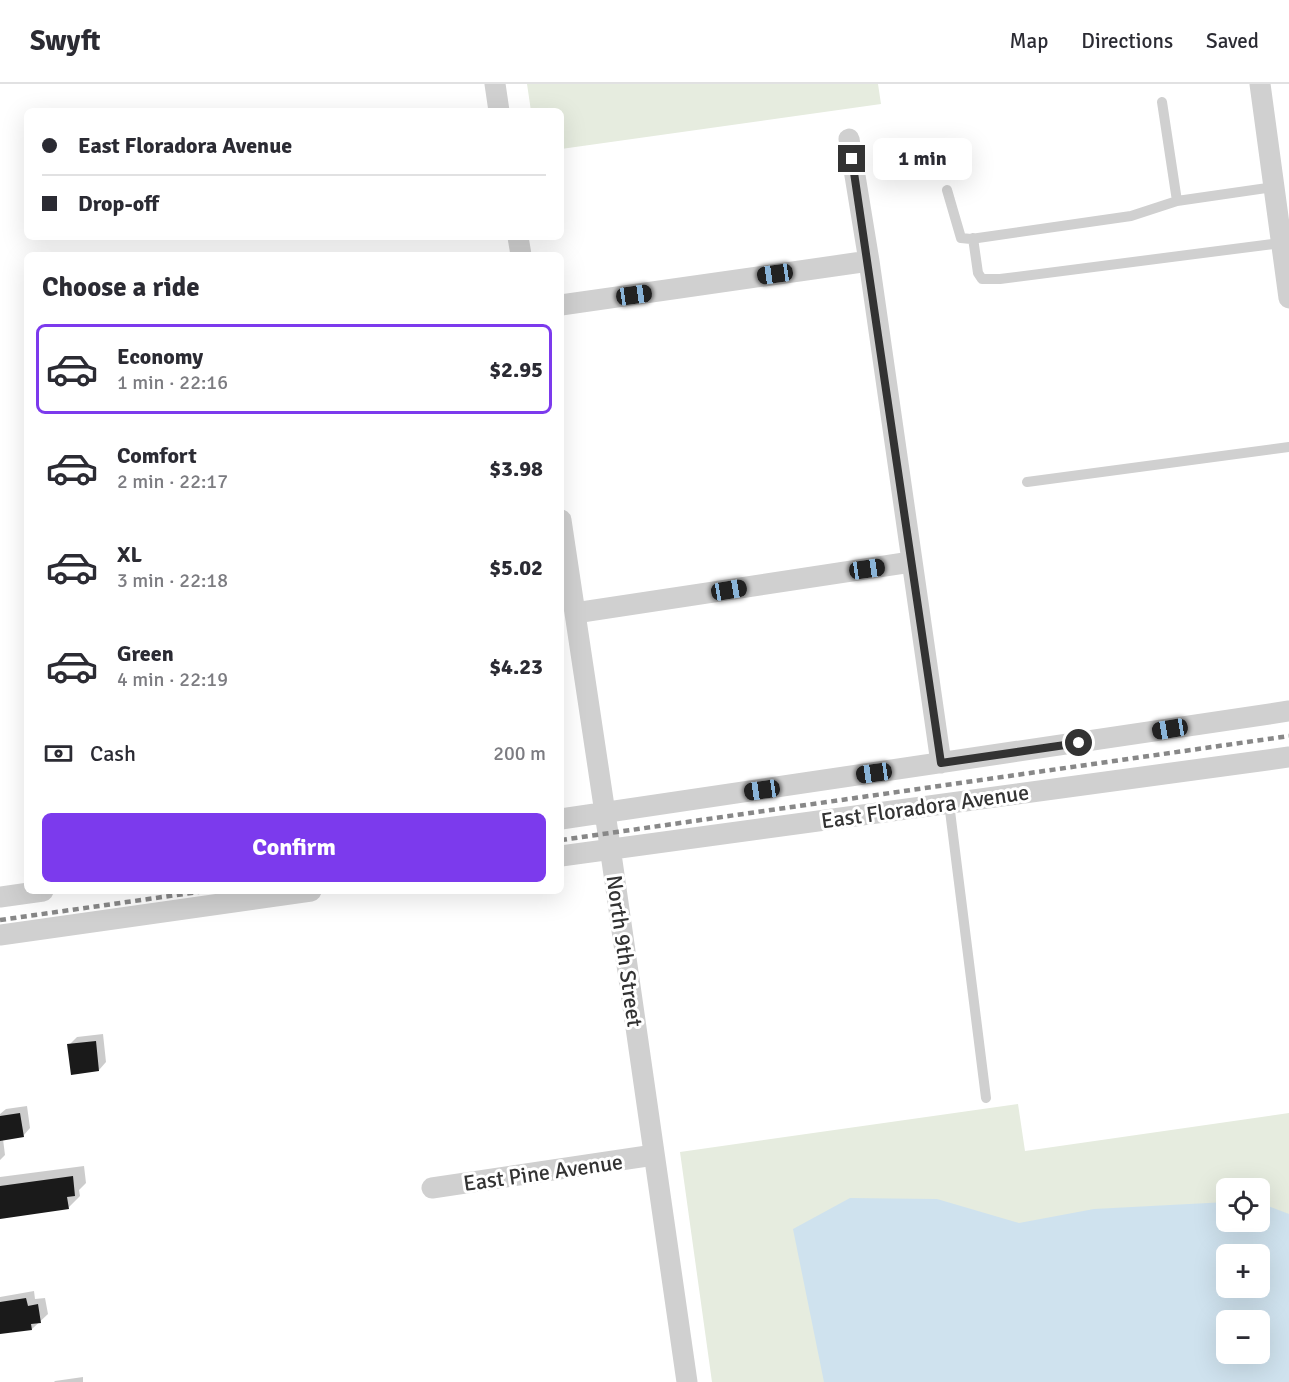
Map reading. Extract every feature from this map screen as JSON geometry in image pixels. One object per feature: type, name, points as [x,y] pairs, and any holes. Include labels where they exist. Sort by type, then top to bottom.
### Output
[{"type":"street","points":[[495,84],[499,108]]},
{"type":"street","points":[[1260,84],[1289,298]]},
{"type":"street","points":[[849,139],[869,261],[941,763]]},
{"type":"street","points":[[564,305],[869,261]]},
{"type":"street","name":"North 9th Street","points":[[564,540],[611,849],[687,1382]]},
{"type":"street","points":[[575,614],[911,562]]},
{"type":"street","name":"East Floradora Avenue","points":[[564,819],[1289,711]]},
{"type":"street","name":"East Floradora Avenue","points":[[564,856],[1289,757]]},
{"type":"street","points":[[0,897],[24,894]]},
{"type":"street","points":[[0,934],[289,894]]},
{"type":"street","name":"East Pine Avenue","points":[[432,1188],[654,1155]]},
{"type":"lane","points":[[1162,102],[1177,201]]},
{"type":"lane","points":[[947,190],[961,238],[973,238],[1131,216],[1177,201],[1274,187]]},
{"type":"lane","points":[[973,238],[981,279],[1000,279],[1281,243]]},
{"type":"lane","points":[[1027,482],[1289,447]]},
{"type":"lane","points":[[950,803],[986,1098]]},
{"type":"shaded area","points":[[527,84],[878,84],[881,104],[564,149],[564,108],[531,108]]},
{"type":"shaded area","points":[[1018,1104],[1025,1151],[1289,1113],[1289,1382],[712,1382],[680,1152]]},
{"type":"water","points":[[850,1198],[937,1199],[1019,1223],[1094,1209],[1216,1203],[1216,1232],[1270,1232],[1270,1207],[1289,1214],[1289,1382],[824,1382],[793,1229]]},
{"type":"building","points":[[96,1041],[99,1071],[71,1075],[67,1044]]},
{"type":"building","points":[[20,1113],[24,1137],[0,1141],[0,1116]]},
{"type":"building","points":[[73,1176],[75,1196],[67,1197],[69,1209],[0,1219],[0,1186]]},
{"type":"building","points":[[26,1298],[28,1306],[38,1304],[41,1323],[31,1324],[32,1330],[0,1334],[0,1302]]},
{"type":"railway","points":[[564,840],[1289,736]]},
{"type":"railway","points":[[0,920],[184,894]]},
{"type":"route","points":[[852,159],[869,261],[941,763],[1079,743]]}]
